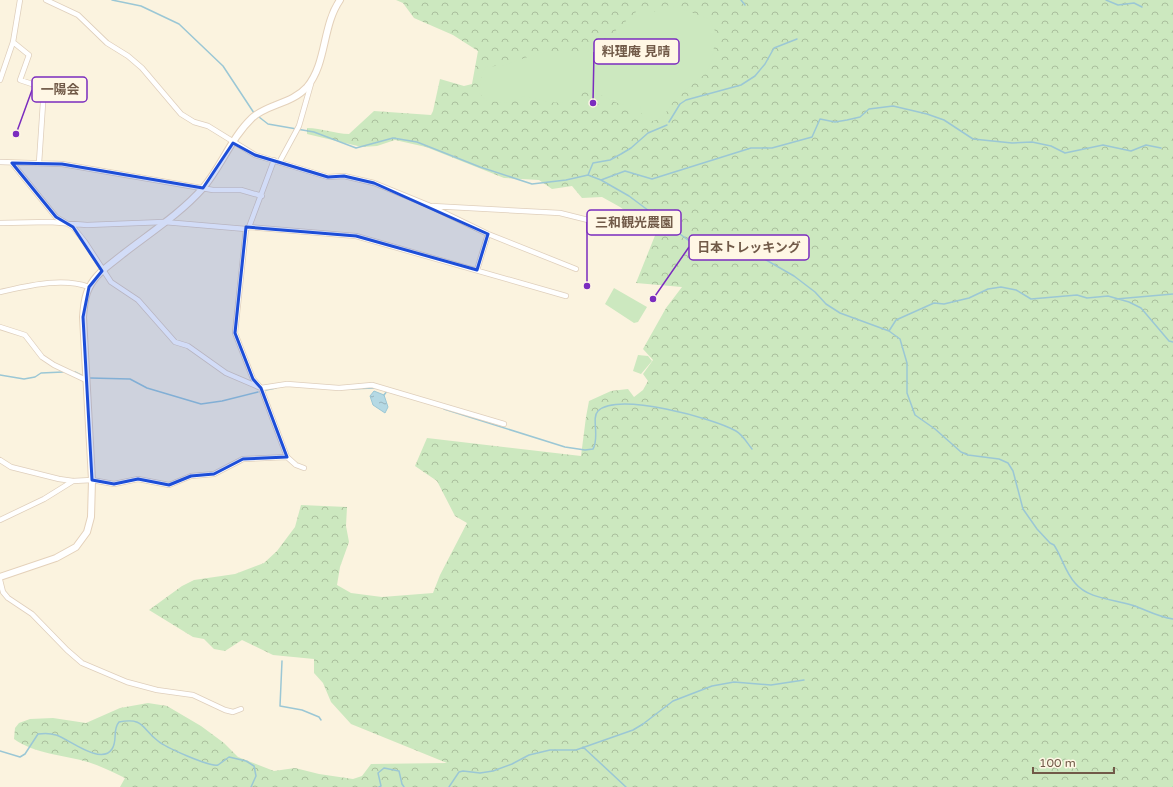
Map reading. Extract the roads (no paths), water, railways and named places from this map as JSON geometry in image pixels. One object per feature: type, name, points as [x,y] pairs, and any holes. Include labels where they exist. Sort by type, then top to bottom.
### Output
[{"type":"street","points":[[0,80],[13,42],[20,0]]},
{"type":"street","points":[[46,0],[78,15],[107,44],[128,56],[142,68],[181,114],[194,122],[208,126],[233,143],[255,155],[328,177],[344,176],[374,183],[428,205],[488,234],[576,269]]},
{"type":"street","points":[[280,162],[296,131],[331,18],[340,0]]},
{"type":"street","points":[[13,42],[29,55],[20,80],[44,88],[39,163]]},
{"type":"street","points":[[0,576],[56,558],[76,547],[87,532],[92,517],[92,480],[83,317],[84,301],[89,287],[102,271],[164,222],[203,188],[233,143],[253,117],[295,97],[306,88],[312,80]]},
{"type":"street","points":[[274,160],[262,196],[248,228],[235,333],[253,379],[261,388],[287,457],[296,465],[304,468]]},
{"type":"street","points":[[0,162],[62,164],[203,188],[241,190],[262,196]]},
{"type":"street","points":[[12,163],[56,217],[73,227],[111,282],[138,300],[175,342],[188,346],[226,373],[261,388],[287,384],[339,388],[372,385],[504,424]]},
{"type":"street","points":[[428,205],[560,213],[588,220],[602,217]]},
{"type":"street","points":[[0,222],[64,223],[87,225],[164,222],[356,236],[566,296]]},
{"type":"street","points":[[477,270],[488,234]]},
{"type":"street","points":[[0,292],[65,282],[78,283],[89,287]]},
{"type":"street","points":[[0,327],[25,336],[42,356],[54,365],[86,380]]},
{"type":"street","points":[[0,460],[11,467],[24,471],[73,481],[92,480],[114,484],[138,479],[169,485],[192,476],[214,474],[243,459],[287,457]]},
{"type":"street","points":[[0,520],[44,499],[73,481]]},
{"type":"street","points":[[0,580],[3,592],[8,598],[32,614],[67,650],[82,663],[127,682],[157,690],[193,695],[225,710],[233,712],[241,709]]},
{"type":"water","points":[[374,391],[384,395],[388,407],[385,413],[373,405],[370,396]]},
{"type":"waterway","points":[[112,0],[141,6],[179,24],[223,66],[254,113]]},
{"type":"waterway","points":[[741,0],[745,5]]},
{"type":"waterway","points":[[1106,0],[1118,5],[1134,3],[1142,7]]},
{"type":"waterway","points":[[669,122],[680,104],[686,100],[741,85],[755,76],[765,64],[774,48],[797,39]]},
{"type":"waterway","points":[[601,180],[625,171],[652,179],[751,148],[772,148],[812,137],[820,119],[835,122],[847,120],[860,117],[869,109],[893,106],[927,114],[944,120],[973,139],[1012,143],[1032,142],[1051,146],[1065,153],[1103,145],[1131,151],[1146,145],[1161,148]]},
{"type":"waterway","points":[[259,117],[268,124],[314,132],[356,148],[393,138],[417,142],[480,167],[532,184],[566,180],[588,175],[601,180],[629,196],[696,246],[711,250],[748,253],[761,257],[794,276],[815,292],[826,304],[840,313],[889,331],[900,339],[907,363],[907,393],[915,415],[935,429],[961,452],[968,455],[999,459],[1008,463],[1013,471],[1023,509],[1037,529],[1050,543],[1054,545],[1069,574],[1081,589],[1095,596],[1135,606],[1173,619]]},
{"type":"waterway","points":[[588,175],[593,163],[610,160],[631,148],[648,133],[667,125]]},
{"type":"waterway","points":[[889,331],[896,320],[934,303],[944,304],[969,298],[988,289],[1001,287],[1016,290],[1031,299],[1077,295],[1087,298],[1108,296],[1129,302],[1141,308],[1169,341],[1173,342]]},
{"type":"waterway","points":[[1116,299],[1173,294]]},
{"type":"waterway","points":[[0,375],[24,379],[35,377],[41,373],[63,372]]},
{"type":"waterway","points":[[75,372],[81,375]]},
{"type":"waterway","points":[[90,378],[130,379],[147,388],[201,404],[222,401],[258,392]]},
{"type":"waterway","points":[[266,390],[276,388]]},
{"type":"waterway","points":[[347,389],[375,388]]},
{"type":"waterway","points":[[384,395],[387,391]]},
{"type":"waterway","points":[[444,409],[565,447],[585,450],[593,449],[595,444],[595,418],[598,411],[609,406],[625,404],[644,406],[688,414],[724,426],[736,431],[743,437],[752,449]]},
{"type":"waterway","points":[[282,661],[280,706],[302,710],[319,717],[321,720]]},
{"type":"waterway","points":[[449,787],[459,772],[480,773],[493,771],[512,764],[529,755],[550,750],[576,750],[633,730],[673,701],[712,686],[734,682],[771,685],[804,680]]},
{"type":"waterway","points":[[0,751],[20,757],[25,754],[38,734],[47,733],[62,737],[85,750],[100,755],[107,753],[114,746],[116,728],[119,722],[133,721],[142,725],[162,744],[197,760],[213,765],[218,765],[229,757],[246,761],[254,766],[256,776],[251,787]]},
{"type":"waterway","points":[[583,747],[626,787]]},
{"type":"waterway","points":[[379,787],[381,786],[378,773],[384,768],[399,771],[404,787]]},
{"type":"place","name":"料理庵 見晴","points":[[593,103]]},
{"type":"place","name":"一陽会","points":[[16,134]]},
{"type":"place","name":"三和観光農園","points":[[587,286]]},
{"type":"place","name":"日本トレッキング","points":[[653,299]]}]
